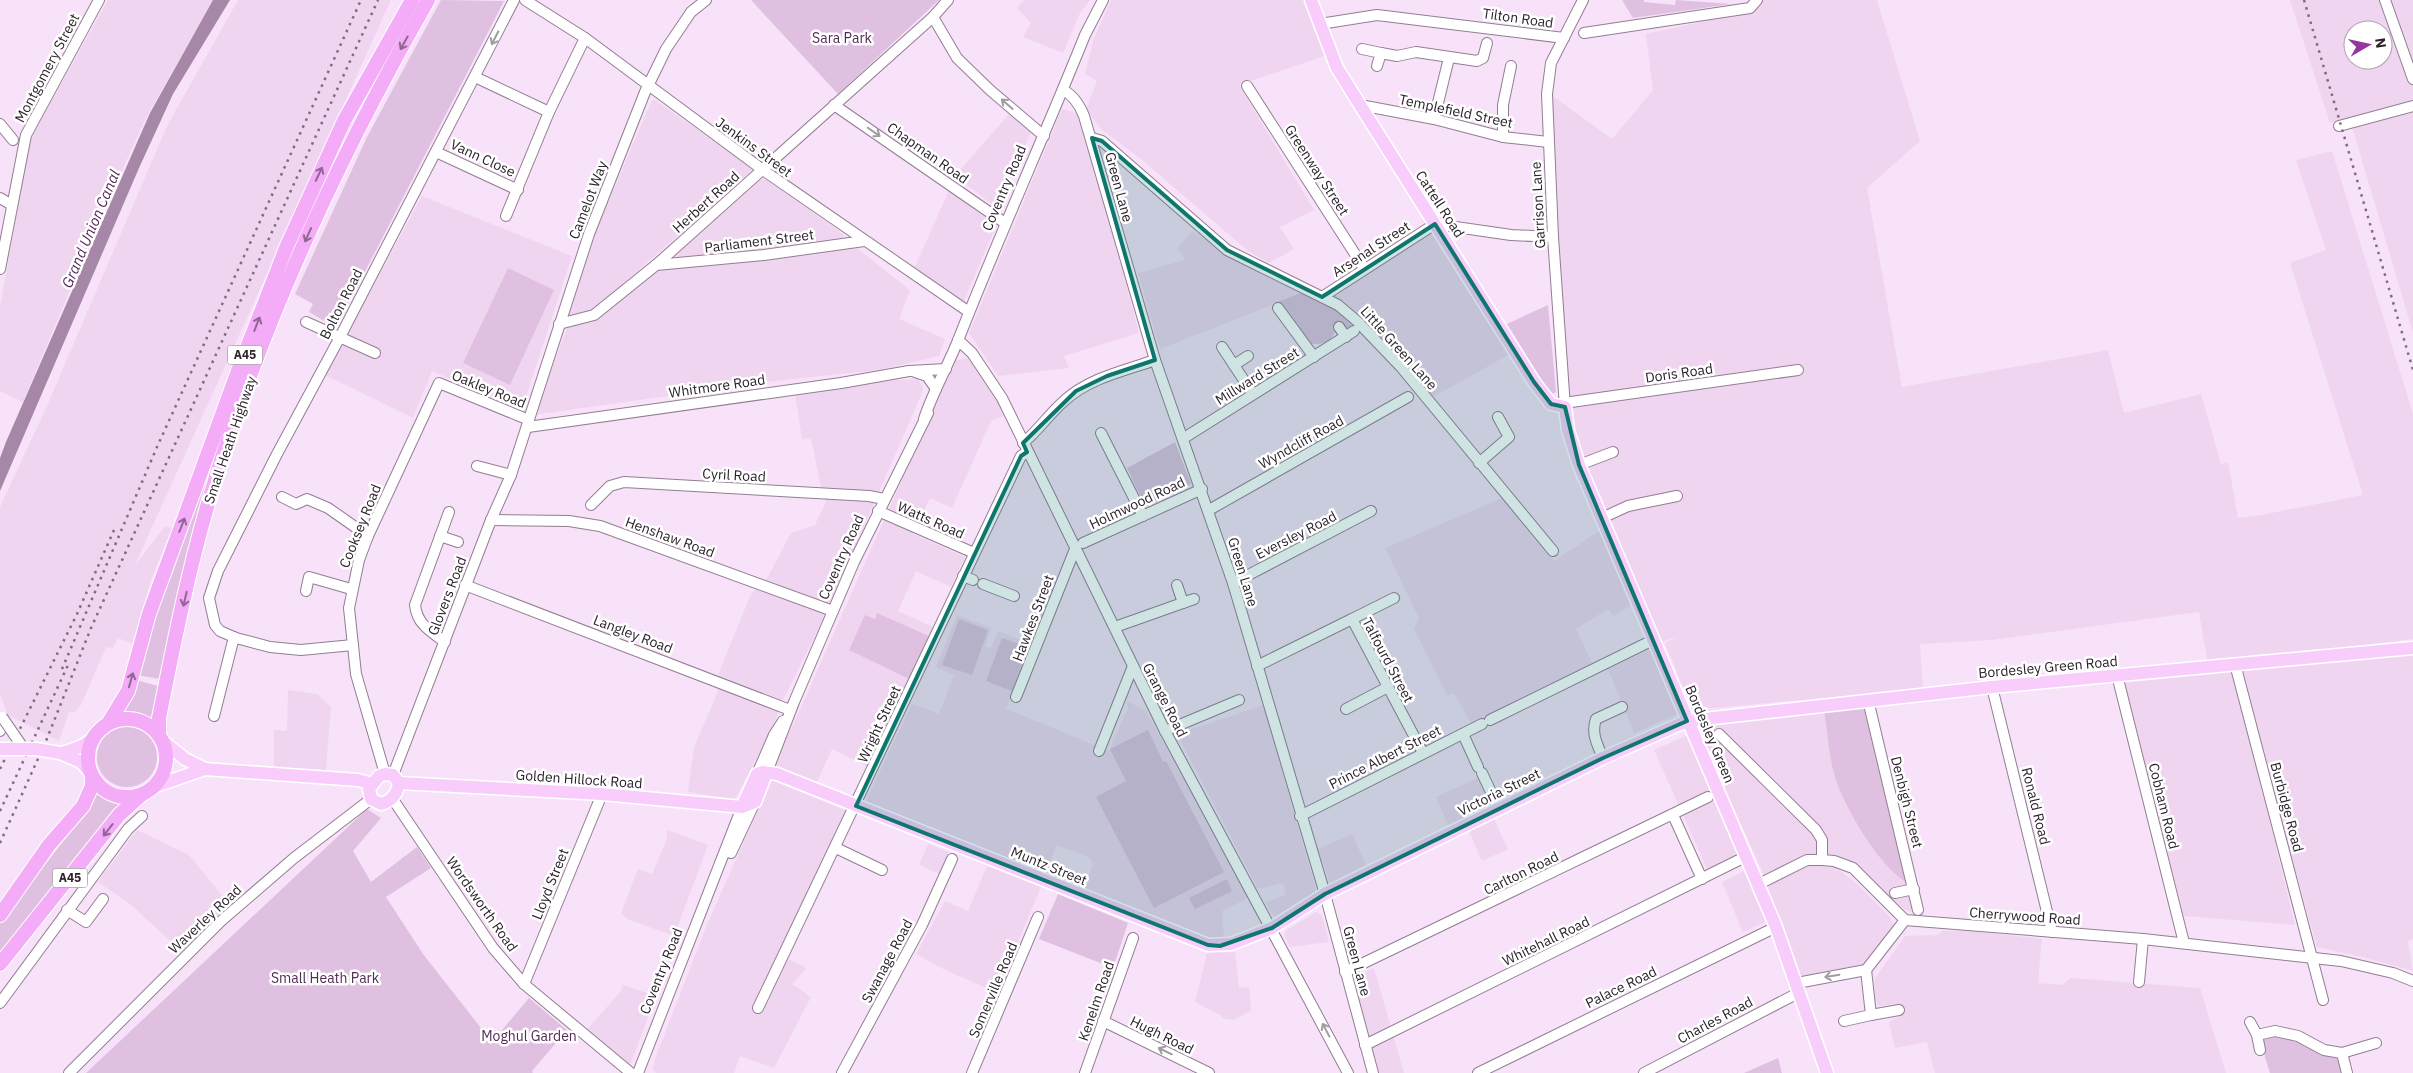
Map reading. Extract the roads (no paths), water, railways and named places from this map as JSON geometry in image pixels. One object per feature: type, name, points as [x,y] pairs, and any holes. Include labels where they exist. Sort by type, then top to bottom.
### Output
[{"type":"highway","name":"Small Heath Highway","points":[[109,722],[128,691],[149,614],[238,371],[286,248],[344,122],[412,0]]},
{"type":"highway","name":"Small Heath Highway","points":[[161,738],[159,718],[187,587],[206,508],[228,437],[282,296],[347,150],[428,0]]},
{"type":"highway","points":[[121,718],[140,720],[148,724],[161,738],[166,756],[165,767],[161,778],[147,791],[121,797],[111,794],[102,789],[91,774],[88,752],[91,740],[109,722],[121,718]]},
{"type":"highway","name":"A45","points":[[0,915],[49,845],[83,806],[92,786],[91,774]]},
{"type":"highway","name":"A45","points":[[0,964],[119,814],[147,791]]},
{"type":"main road","name":"Cattell Road","points":[[1311,0],[1337,68],[1360,105],[1534,382],[1551,404],[1565,405]]},
{"type":"main road","name":"Bordesley Green","points":[[1565,405],[1568,430],[1580,466],[1687,721],[1759,884],[1827,1073]]},
{"type":"main road","name":"Bordesley Green Road","points":[[1687,721],[1992,687],[2413,648]]},
{"type":"main road","name":"Victoria Street","points":[[1325,894],[1603,758],[1687,721]]},
{"type":"main road","points":[[161,738],[185,759],[205,769],[358,780],[372,784]]},
{"type":"main road","points":[[61,753],[80,747],[91,740]]},
{"type":"main road","points":[[0,749],[36,749],[61,753],[81,762],[91,774]]},
{"type":"main road","points":[[147,791],[205,769]]},
{"type":"main road","name":"Muntz Street","points":[[762,773],[777,774],[1208,946],[1231,944],[1272,928],[1325,894]]},
{"type":"main road","name":"Coventry Road","points":[[755,802],[762,773]]},
{"type":"main road","name":"Coventry Road","points":[[742,807],[762,773]]},
{"type":"main road","points":[[379,776],[392,778],[398,791],[392,798],[381,804],[371,799],[369,790],[372,784],[379,776]]},
{"type":"main road","name":"Golden Hillock Road","points":[[392,778],[742,807],[755,802]]},
{"type":"street","name":"Montgomery Street","points":[[0,269],[26,135],[99,0]]},
{"type":"street","name":"Bolton Road","points":[[234,637],[220,631],[214,625],[209,598],[218,571],[514,0]]},
{"type":"street","name":"Jenkins Street","points":[[525,0],[585,38],[648,87],[763,170],[969,312]]},
{"type":"street","name":"Camelot Way","points":[[529,423],[589,234],[648,87],[666,49],[691,12],[706,0]]},
{"type":"street","name":"Herbert Road","points":[[560,324],[594,315],[656,265],[933,17],[948,0]]},
{"type":"street","name":"Coventry Road","points":[[762,773],[878,511],[924,418],[934,403],[936,389],[946,369],[1005,223],[1044,136],[1085,35],[1103,0]]},
{"type":"street","name":"Garrison Lane","points":[[1565,405],[1548,142],[1548,80],[1551,63],[1581,4],[1590,0]]},
{"type":"street","points":[[1584,33],[1750,8],[1757,0]]},
{"type":"street","points":[[2385,0],[2413,79]]},
{"type":"street","name":"Tilton Road","points":[[1320,24],[1377,15],[1564,38]]},
{"type":"street","points":[[933,17],[957,58],[990,90],[1044,136]]},
{"type":"street","name":"Vann Close","points":[[506,216],[549,112],[585,38]]},
{"type":"street","points":[[1362,48],[1397,56],[1416,52],[1479,61],[1484,56],[1487,43]]},
{"type":"street","points":[[1377,66],[1381,53]]},
{"type":"street","points":[[1434,119],[1449,58]]},
{"type":"street","points":[[1503,137],[1503,105],[1511,66]]},
{"type":"street","points":[[475,77],[549,112]]},
{"type":"street","name":"Greenway Street","points":[[1247,86],[1364,268]]},
{"type":"street","name":"Green Lane","points":[[1063,90],[1068,92],[1080,107],[1092,138],[1155,360],[1202,489],[1233,582],[1300,816],[1325,894],[1373,1073]]},
{"type":"street","name":"Chapman Road","points":[[834,105],[1005,223]]},
{"type":"street","name":"Templefield Street","points":[[1360,105],[1434,119],[1503,137],[1548,142]]},
{"type":"street","points":[[2338,126],[2413,106]]},
{"type":"street","points":[[0,124],[13,140]]},
{"type":"street","name":"Little Green Lane","points":[[1092,138],[1102,141],[1227,250],[1338,305],[1357,321],[1401,367],[1552,551]]},
{"type":"street","name":"Vann Close","points":[[436,152],[518,190]]},
{"type":"street","points":[[0,198],[12,205]]},
{"type":"street","points":[[1435,224],[1510,235],[1553,237]]},
{"type":"street","name":"Arsenal Street","points":[[1322,297],[1364,268],[1435,224]]},
{"type":"street","name":"Parliament Street","points":[[656,265],[764,255],[864,241]]},
{"type":"street","points":[[1278,308],[1314,357]]},
{"type":"street","points":[[306,322],[375,353]]},
{"type":"street","name":"Millward Street","points":[[1184,438],[1350,334],[1339,327]]},
{"type":"street","name":"Grange Road","points":[[958,340],[972,353],[994,384],[1025,448],[1079,546],[1133,666],[1165,731],[1348,1073]]},
{"type":"street","points":[[1222,347],[1253,394]]},
{"type":"street","points":[[1234,365],[1248,356]]},
{"type":"street","name":"Wright Street","points":[[758,1008],[856,806],[973,580],[974,554],[1025,448],[1064,401],[1076,392],[1106,376],[1155,360]]},
{"type":"street","name":"Whitmore Road","points":[[529,423],[841,383],[909,371],[946,369]]},
{"type":"street","name":"Doris Road","points":[[1565,405],[1798,370]]},
{"type":"street","points":[[909,371],[927,376],[936,389]]},
{"type":"street","name":"Oakley Road","points":[[438,383],[529,423]]},
{"type":"street","name":"Cooksey Road","points":[[392,778],[356,674],[349,608],[351,589],[368,536],[438,383]]},
{"type":"street","name":"Wyndcliff Road","points":[[1209,510],[1408,397]]},
{"type":"street","points":[[1479,463],[1510,437],[1498,417]]},
{"type":"street","name":"Glovers Road","points":[[392,778],[491,520],[512,475],[529,423]]},
{"type":"street","points":[[1100,434],[1143,516]]},
{"type":"street","points":[[1580,466],[1613,452]]},
{"type":"street","points":[[477,466],[512,475]]},
{"type":"street","name":"Cyril Road","points":[[591,505],[610,486],[624,482],[869,496],[884,499]]},
{"type":"street","name":"Holmwood Road","points":[[1079,546],[1202,489]]},
{"type":"street","points":[[1602,518],[1628,506],[1677,496]]},
{"type":"street","points":[[282,497],[296,504],[307,499],[314,502],[336,513],[368,536]]},
{"type":"street","name":"Watts Road","points":[[878,511],[974,554]]},
{"type":"street","points":[[444,642],[422,625],[416,614],[416,605],[449,512]]},
{"type":"street","name":"Eversley Road","points":[[1233,582],[1371,512]]},
{"type":"street","name":"Henshaw Road","points":[[491,520],[569,521],[600,526],[833,611]]},
{"type":"street","points":[[440,536],[458,542]]},
{"type":"street","name":"Hawkes Street","points":[[1016,697],[1079,546]]},
{"type":"street","points":[[306,591],[309,576],[351,589]]},
{"type":"street","points":[[973,580],[1014,596]]},
{"type":"street","name":"Langley Road","points":[[466,585],[790,710]]},
{"type":"street","points":[[1177,585],[1183,603]]},
{"type":"street","points":[[1352,619],[1394,598]]},
{"type":"street","points":[[1115,627],[1194,599]]},
{"type":"street","name":"Talfourd Street","points":[[1257,666],[1352,619],[1423,753]]},
{"type":"street","points":[[214,716],[234,637],[270,647],[301,650],[353,645]]},
{"type":"street","name":"Prince Albert Street","points":[[1300,816],[1653,640]]},
{"type":"street","name":"Burbidge Road","points":[[2235,664],[2323,1000]]},
{"type":"street","points":[[1099,751],[1133,666]]},
{"type":"street","name":"Cobham Road","points":[[2117,675],[2184,944]]},
{"type":"street","points":[[1346,709],[1388,687]]},
{"type":"street","name":"Ronald Road","points":[[1992,687],[2052,932]]},
{"type":"street","points":[[1165,731],[1239,700]]},
{"type":"street","name":"Denbigh Street","points":[[1868,700],[1918,910]]},
{"type":"street","points":[[1603,758],[1594,738],[1593,727],[1596,719],[1622,707]]},
{"type":"street","points":[[0,731],[2,717]]},
{"type":"street","points":[[2,717],[24,749]]},
{"type":"street","points":[[1462,734],[1498,809]]},
{"type":"street","points":[[1718,734],[1816,830],[1822,840],[1822,860]]},
{"type":"street","name":"Lloyd Street","points":[[524,984],[602,794]]},
{"type":"street","name":"Carlton Road","points":[[1345,972],[1708,797]]},
{"type":"street","name":"Wordsworth Road","points":[[392,798],[493,948],[524,984],[631,1073]]},
{"type":"street","name":"Waverley Road","points":[[69,1073],[221,921],[294,858],[371,799]]},
{"type":"street","name":"Coventry Road","points":[[715,882],[734,848],[755,802]]},
{"type":"street","name":"Coventry Road","points":[[638,1073],[663,1006],[715,882],[742,807]]},
{"type":"street","points":[[1672,815],[1702,879]]},
{"type":"street","points":[[0,1003],[128,828],[142,816]]},
{"type":"street","points":[[836,848],[882,870]]},
{"type":"street","name":"Swanage Road","points":[[842,1073],[922,925],[952,859]]},
{"type":"street","name":"Whitehall Road","points":[[1365,1045],[1738,860]]},
{"type":"street","points":[[1759,884],[1807,860],[1834,860],[1853,868],[1905,920],[1866,970],[1872,1015]]},
{"type":"street","points":[[1895,893],[1914,889]]},
{"type":"street","points":[[67,910],[86,922],[103,899]]},
{"type":"street","name":"Somerville Road","points":[[972,1073],[1038,918]]},
{"type":"street","name":"Cherrywood Road","points":[[1905,920],[2143,939],[2312,957],[2357,964],[2413,980]]},
{"type":"street","name":"Palace Road","points":[[1478,1073],[1776,927]]},
{"type":"street","name":"Kenelm Road","points":[[1085,1073],[1133,938]]},
{"type":"street","points":[[2139,982],[2143,939]]},
{"type":"street","name":"Charles Road","points":[[1644,1073],[1798,988],[1866,970]]},
{"type":"street","points":[[1844,1021],[1898,1010]]},
{"type":"street","name":"Hugh Road","points":[[1103,1021],[1209,1073]]},
{"type":"street","points":[[2250,1022],[2257,1035],[2260,1050]]},
{"type":"street","points":[[2257,1035],[2276,1031],[2298,1036],[2324,1050],[2342,1053],[2376,1044]]},
{"type":"street","points":[[2342,1053],[2347,1073]]},
{"type":"railway","points":[[62,669],[157,447],[361,0]]},
{"type":"railway","points":[[0,843],[46,741],[91,628],[378,0]]},
{"type":"railway","points":[[2304,0],[2413,370]]},
{"type":"railway","points":[[0,769],[77,614],[114,530]]},
{"type":"railway","points":[[0,811],[69,663]]},
{"type":"park label","name":"Sara Park","points":[[842,38]]},
{"type":"park label","name":"Small Heath Park","points":[[325,978]]},
{"type":"park label","name":"Moghul Garden","points":[[529,1036]]},
{"type":"water label","name":"Grand Union Canal","points":[[91,229]]}]
